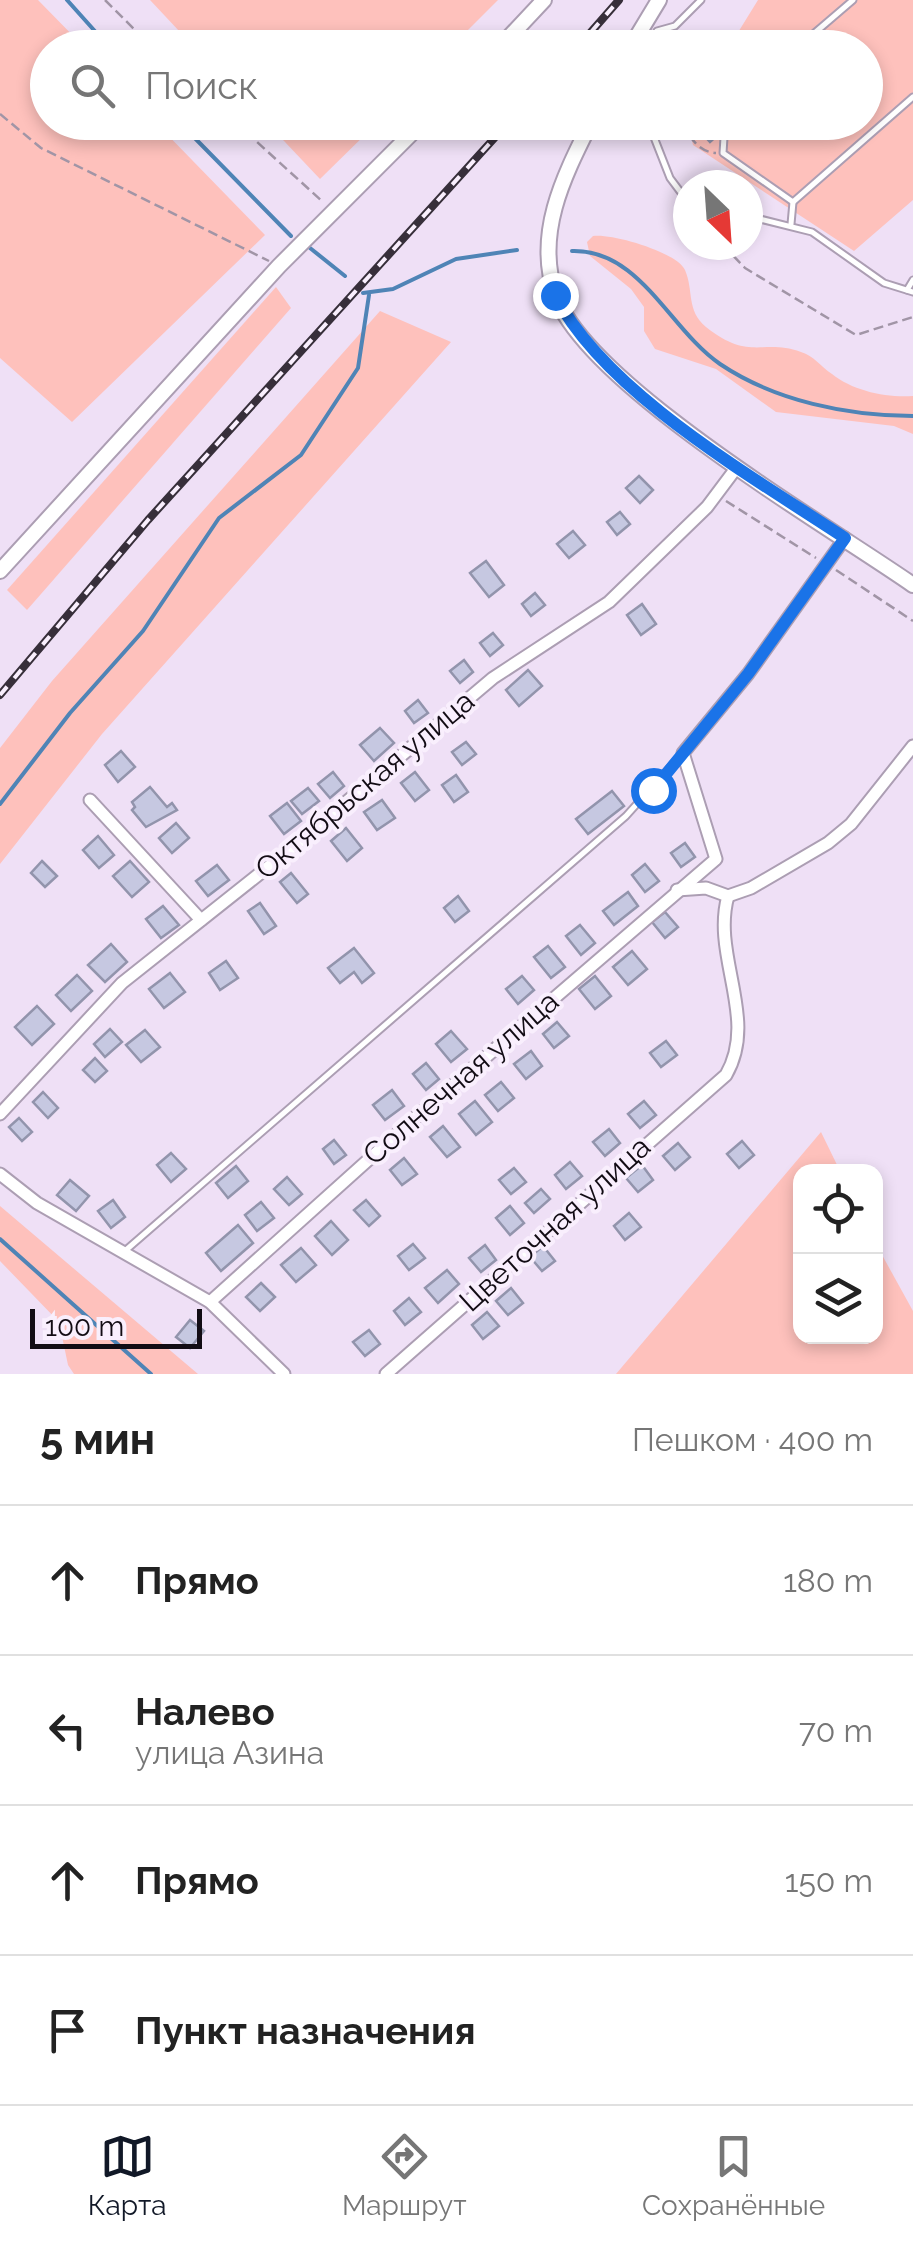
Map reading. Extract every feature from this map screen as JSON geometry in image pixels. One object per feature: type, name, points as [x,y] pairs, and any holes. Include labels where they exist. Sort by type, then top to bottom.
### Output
[{"type":"street","points":[[516,30],[544,0]]},
{"type":"street","points":[[641,30],[659,0]]},
{"type":"street","points":[[0,571],[279,266],[405,140]]},
{"type":"street","points":[[582,140],[560,183],[551,219],[550,263],[555,295],[568,322],[596,355],[737,467],[913,585]]},
{"type":"street","name":"Октябрьская улица","points":[[0,1114],[122,983],[493,678],[609,602],[716,494],[737,467]]},
{"type":"street","points":[[683,753],[748,674],[845,538]]},
{"type":"street","points":[[677,890],[706,888],[728,896],[751,888],[828,843],[851,824],[913,746]]},
{"type":"street","name":"Солнечная улица","points":[[210,1302],[716,859],[683,753]]},
{"type":"street","points":[[90,800],[200,920]]},
{"type":"street","name":"Цветочная улица","points":[[386,1374],[726,1075],[740,1038],[723,924],[728,896]]},
{"type":"street","points":[[0,1174],[37,1203],[210,1302],[284,1374]]},
{"type":"lane","points":[[661,30],[675,26],[702,0]]},
{"type":"lane","points":[[818,30],[853,0]]},
{"type":"lane","points":[[883,123],[913,97]]},
{"type":"lane","points":[[655,140],[673,182]]},
{"type":"lane","points":[[724,140],[724,154],[793,202]]},
{"type":"lane","points":[[790,224],[793,202],[864,140]]},
{"type":"lane","points":[[763,219],[812,232],[884,283],[910,291],[913,280]]},
{"type":"lane","points":[[122,1254],[626,816],[683,753]]},
{"type":"path","points":[[105,0],[135,30]]},
{"type":"path","points":[[0,114],[30,140]]},
{"type":"path","points":[[31,140],[279,266]]},
{"type":"path","points":[[256,140],[334,212]]},
{"type":"path","points":[[691,140],[708,152],[724,154]]},
{"type":"path","points":[[737,260],[856,336],[913,317]]},
{"type":"path","points":[[716,494],[913,621]]},
{"type":"shaded area","points":[[0,0],[38,0],[67,30],[30,30],[30,140],[173,140],[265,235],[72,422],[0,358]]},
{"type":"shaded area","points":[[150,0],[498,0],[468,30],[178,30]]},
{"type":"shaded area","points":[[758,0],[913,0],[913,200],[854,251],[763,191],[763,170],[731,170],[693,145],[692,140],[883,140],[883,30],[739,30]]},
{"type":"shaded area","points":[[283,140],[360,140],[320,179]]},
{"type":"shaded area","points":[[593,236],[614,238],[643,245],[679,263],[688,278],[696,314],[721,338],[745,347],[788,348],[860,389],[913,396],[913,434],[894,426],[776,412],[716,369],[655,349],[644,331],[644,307],[631,289],[590,256],[587,242]]},
{"type":"shaded area","points":[[276,287],[291,308],[27,610],[7,590]]},
{"type":"shaded area","points":[[380,311],[451,342],[102,734],[0,864],[0,748],[52,681]]},
{"type":"shaded area","points":[[821,1132],[837,1164],[794,1164]]},
{"type":"shaded area","points":[[793,1165],[793,1344],[883,1344],[883,1257],[913,1311],[913,1374],[616,1374]]},
{"type":"shaded area","points":[[0,1206],[198,1374],[74,1374],[68,1365],[59,1322],[0,1261]]},
{"type":"building","points":[[639,476],[653,490],[640,503],[626,488]]},
{"type":"building","points":[[620,512],[630,524],[617,535],[607,522]]},
{"type":"building","points":[[573,531],[585,545],[569,558],[557,544]]},
{"type":"building","points":[[486,561],[504,585],[489,597],[470,573]]},
{"type":"building","points":[[535,593],[545,605],[531,616],[522,604]]},
{"type":"building","points":[[642,604],[656,624],[641,635],[627,615]]},
{"type":"building","points":[[493,633],[503,645],[490,656],[480,643]]},
{"type":"building","points":[[464,660],[473,672],[460,683],[450,671]]},
{"type":"building","points":[[528,670],[542,686],[519,706],[506,690]]},
{"type":"building","points":[[418,700],[428,713],[414,723],[405,711]]},
{"type":"building","points":[[380,728],[394,743],[374,761],[360,745]]},
{"type":"building","points":[[466,742],[476,754],[462,765],[452,752]]},
{"type":"building","points":[[121,751],[135,767],[118,782],[105,765]]},
{"type":"building","points":[[333,772],[344,786],[330,798],[318,784]]},
{"type":"building","points":[[415,772],[429,790],[415,801],[401,783]]},
{"type":"building","points":[[456,775],[468,792],[454,802],[442,785]]},
{"type":"building","points":[[150,787],[167,807],[172,803],[177,810],[146,827],[132,810],[132,802]]},
{"type":"building","points":[[308,788],[319,801],[302,814],[291,801]]},
{"type":"building","points":[[612,791],[624,806],[588,834],[576,819]]},
{"type":"building","points":[[382,800],[395,818],[377,830],[364,812]]},
{"type":"building","points":[[287,803],[301,821],[284,834],[270,816]]},
{"type":"building","points":[[176,823],[189,838],[172,853],[159,838]]},
{"type":"building","points":[[346,828],[362,848],[347,861],[331,841]]},
{"type":"building","points":[[98,836],[114,855],[99,868],[83,850]]},
{"type":"building","points":[[685,843],[695,857],[681,867],[671,853]]},
{"type":"building","points":[[42,861],[57,876],[45,887],[31,873]]},
{"type":"building","points":[[130,861],[149,882],[132,897],[113,876]]},
{"type":"building","points":[[645,864],[659,881],[645,892],[632,875]]},
{"type":"building","points":[[217,865],[229,880],[208,896],[196,881]]},
{"type":"building","points":[[291,873],[308,894],[297,903],[280,882]]},
{"type":"building","points":[[628,892],[638,906],[614,925],[603,911]]},
{"type":"building","points":[[458,896],[469,911],[455,922],[444,908]]},
{"type":"building","points":[[260,903],[276,926],[264,934],[248,911]]},
{"type":"building","points":[[163,906],[179,925],[161,938],[146,919]]},
{"type":"building","points":[[665,912],[678,927],[665,938],[652,922]]},
{"type":"building","points":[[580,925],[595,943],[581,955],[566,936]]},
{"type":"building","points":[[111,944],[127,962],[105,982],[88,965]]},
{"type":"building","points":[[548,946],[565,967],[551,978],[534,957]]},
{"type":"building","points":[[354,948],[374,973],[362,983],[354,972],[340,983],[328,968]]},
{"type":"building","points":[[632,951],[647,969],[628,985],[613,967]]},
{"type":"building","points":[[226,961],[238,978],[220,990],[209,973]]},
{"type":"building","points":[[170,973],[185,992],[164,1008],[149,989]]},
{"type":"building","points":[[77,975],[92,991],[71,1011],[56,995]]},
{"type":"building","points":[[522,976],[534,990],[518,1004],[506,989]]},
{"type":"building","points":[[595,976],[611,996],[595,1009],[579,989]]},
{"type":"building","points":[[37,1006],[54,1024],[32,1045],[15,1027]]},
{"type":"building","points":[[557,1022],[569,1036],[554,1048],[543,1034]]},
{"type":"building","points":[[110,1029],[122,1042],[105,1057],[94,1044]]},
{"type":"building","points":[[145,1030],[160,1047],[141,1062],[126,1045]]},
{"type":"building","points":[[451,1031],[467,1049],[451,1062],[436,1044]]},
{"type":"building","points":[[666,1041],[677,1055],[661,1067],[650,1053]]},
{"type":"building","points":[[531,1051],[542,1066],[526,1079],[514,1064]]},
{"type":"building","points":[[95,1058],[107,1071],[95,1082],[83,1070]]},
{"type":"building","points":[[426,1063],[439,1079],[426,1090],[413,1074]]},
{"type":"building","points":[[501,1082],[514,1098],[498,1111],[485,1095]]},
{"type":"building","points":[[392,1090],[404,1106],[385,1120],[373,1105]]},
{"type":"building","points":[[43,1092],[58,1108],[48,1118],[33,1102]]},
{"type":"building","points":[[475,1101],[492,1122],[476,1135],[459,1114]]},
{"type":"building","points":[[644,1101],[656,1115],[640,1128],[628,1114]]},
{"type":"building","points":[[19,1118],[32,1132],[22,1141],[9,1127]]},
{"type":"building","points":[[443,1126],[460,1147],[447,1157],[430,1137]]},
{"type":"building","points":[[609,1129],[620,1143],[605,1156],[593,1142]]},
{"type":"building","points":[[334,1140],[346,1155],[334,1164],[323,1149]]},
{"type":"building","points":[[742,1141],[754,1155],[739,1168],[727,1154]]},
{"type":"building","points":[[678,1143],[690,1157],[675,1170],[663,1156]]},
{"type":"building","points":[[171,1153],[186,1169],[171,1182],[157,1165]]},
{"type":"building","points":[[404,1158],[417,1174],[402,1185],[390,1170]]},
{"type":"building","points":[[570,1162],[582,1176],[566,1189],[555,1175]]},
{"type":"building","points":[[642,1165],[653,1180],[638,1192],[626,1178]]},
{"type":"building","points":[[236,1166],[248,1181],[228,1198],[216,1183]]},
{"type":"building","points":[[514,1168],[526,1182],[511,1194],[499,1180]]},
{"type":"building","points":[[287,1177],[302,1194],[289,1205],[274,1189]]},
{"type":"building","points":[[70,1180],[89,1196],[76,1211],[57,1195]]},
{"type":"building","points":[[541,1189],[550,1199],[534,1213],[525,1203]]},
{"type":"building","points":[[113,1200],[125,1217],[111,1228],[98,1211]]},
{"type":"building","points":[[366,1200],[380,1216],[369,1226],[354,1210]]},
{"type":"building","points":[[261,1202],[274,1218],[257,1231],[245,1215]]},
{"type":"building","points":[[510,1206],[524,1223],[510,1235],[496,1218]]},
{"type":"building","points":[[629,1213],[641,1227],[625,1240],[614,1226]]},
{"type":"building","points":[[331,1221],[348,1240],[332,1255],[315,1236]]},
{"type":"building","points":[[238,1225],[253,1243],[221,1271],[206,1253]]},
{"type":"building","points":[[413,1244],[425,1258],[409,1270],[398,1256]]},
{"type":"building","points":[[485,1245],[496,1260],[481,1272],[469,1258]]},
{"type":"building","points":[[543,1246],[555,1261],[542,1271],[530,1257]]},
{"type":"building","points":[[301,1248],[316,1265],[296,1282],[281,1265]]},
{"type":"building","points":[[447,1270],[459,1284],[438,1303],[425,1288]]},
{"type":"building","points":[[261,1283],[275,1297],[260,1311],[246,1297]]},
{"type":"building","points":[[511,1288],[523,1303],[508,1315],[496,1301]]},
{"type":"building","points":[[409,1298],[421,1312],[405,1325],[394,1311]]},
{"type":"building","points":[[487,1312],[499,1326],[483,1339],[472,1325]]},
{"type":"building","points":[[190,1320],[204,1331],[190,1348],[176,1337]]},
{"type":"building","points":[[369,1330],[380,1344],[365,1356],[353,1342]]},
{"type":"waterway","points":[[67,0],[94,30]]},
{"type":"waterway","points":[[197,140],[291,236]]},
{"type":"waterway","points":[[310,248],[345,276]]},
{"type":"waterway","points":[[363,293],[393,289],[456,259],[517,250]]},
{"type":"waterway","points":[[572,251],[596,254],[617,263],[652,294],[702,349],[741,377],[813,404],[913,416]]},
{"type":"waterway","points":[[0,804],[70,713],[143,631],[219,518],[301,455],[358,368],[369,295]]},
{"type":"waterway","points":[[0,1239],[151,1374]]},
{"type":"railway","points":[[593,30],[619,0]]},
{"type":"railway","points":[[0,695],[148,520],[493,140]]},
{"type":"route","points":[[555,295],[568,322],[596,355],[634,388],[737,467],[845,538],[748,674],[653,790]]}]
